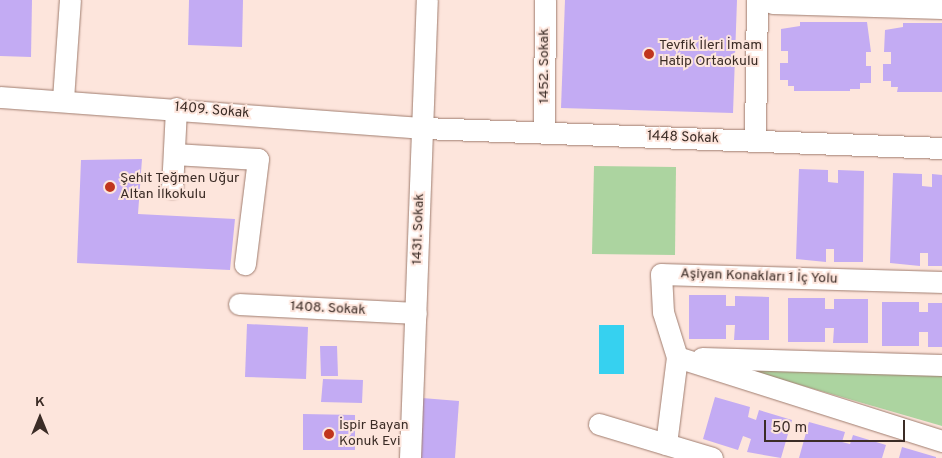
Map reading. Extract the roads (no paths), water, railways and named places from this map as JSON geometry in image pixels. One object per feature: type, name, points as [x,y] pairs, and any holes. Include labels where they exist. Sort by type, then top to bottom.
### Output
[{"type":"street","points":[[63,99],[70,0]]},
{"type":"street","name":"1431. Sokak","points":[[410,458],[424,128],[427,0]]},
{"type":"street","name":"1452. Sokak","points":[[544,132],[546,0]]},
{"type":"street","points":[[755,140],[768,1],[942,8]]},
{"type":"street","name":"1409. Sokak","points":[[0,97],[63,99],[424,128]]},
{"type":"street","points":[[172,188],[176,108]]},
{"type":"street","name":"1448 Sokak","points":[[424,128],[942,148]]},
{"type":"street","points":[[174,154],[258,159],[246,264]]},
{"type":"street","name":"Aşiyan Konakları 1 İç Yolu","points":[[666,444],[677,357],[663,312],[661,274],[942,282]]},
{"type":"street","name":"1408. Sokak","points":[[239,304],[416,313]]},
{"type":"street","points":[[677,357],[942,365]]},
{"type":"street","points":[[677,357],[942,441]]},
{"type":"street","points":[[599,424],[712,458]]},
{"type":"water","points":[[599,325],[624,325],[624,374],[599,374]]},
{"type":"place","name":"Tevfik İleri İmam Hatip Ortaokulu","points":[[649,54]]},
{"type":"place","name":"Şehit Teğmen Uğur Altan İlkokulu","points":[[110,187]]},
{"type":"place","name":"İspir Bayan Konuk Evi","points":[[329,434]]}]
